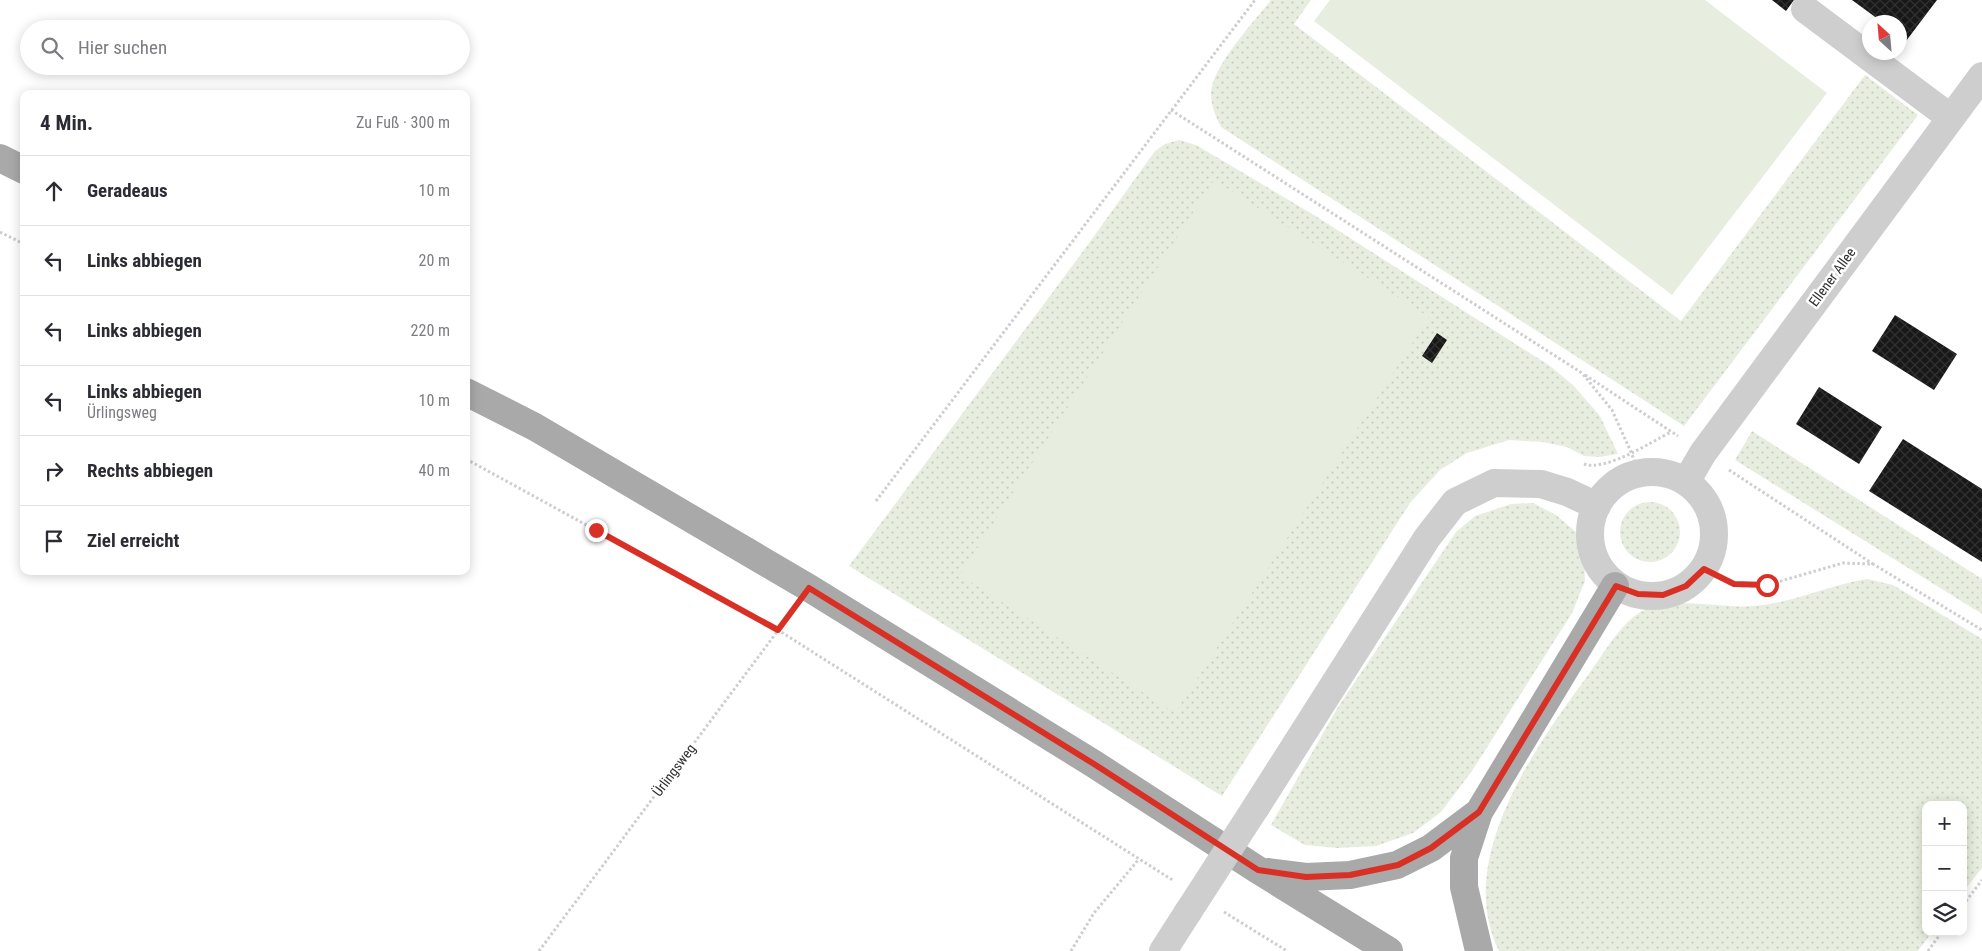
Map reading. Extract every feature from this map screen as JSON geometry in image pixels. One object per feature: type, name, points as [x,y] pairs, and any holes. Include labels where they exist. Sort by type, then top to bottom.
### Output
[{"type":"main road","points":[[0,158],[20,168]]},
{"type":"main road","points":[[470,394],[535,427],[809,588],[1094,764],[1258,870],[1389,951]]},
{"type":"main road","points":[[1479,951],[1466,895],[1464,858],[1479,812],[1616,586]]},
{"type":"main road","points":[[1258,870],[1306,877],[1350,875],[1398,865],[1431,848],[1479,812]]},
{"type":"street","points":[[1805,9],[1951,118]]},
{"type":"street","name":"Ellener Allee","points":[[1686,482],[1703,453],[1982,76]]},
{"type":"street","points":[[1655,472],[1671,475],[1686,482],[1704,498],[1713,521],[1713,546],[1704,569],[1686,586],[1663,595],[1638,594],[1616,586],[1600,568],[1592,548],[1590,527],[1597,506],[1607,491],[1622,480],[1639,473],[1655,472]]},
{"type":"street","points":[[1163,951],[1427,538],[1455,502],[1494,483],[1541,484],[1567,492],[1597,506]]},
{"type":"path","points":[[876,501],[1255,0]]},
{"type":"path","points":[[1171,110],[1582,373],[1612,410],[1639,473]]},
{"type":"path","points":[[0,232],[20,242]]},
{"type":"path","points":[[470,461],[778,630],[1180,885]]},
{"type":"path","points":[[1704,569],[1734,584],[1767,585],[1843,562],[1873,564],[1982,630]]},
{"type":"path","name":"Ürlingsweg","points":[[539,951],[809,588]]},
{"type":"path","points":[[1071,951],[1094,913],[1139,859]]},
{"type":"path","points":[[1967,899],[1982,880]]},
{"type":"path","points":[[1221,910],[1287,951]]},
{"type":"path","points":[[1928,951],[1939,936]]},
{"type":"green space","points":[[1271,0],[1311,0],[1294,24],[1681,321],[1865,75],[1918,115],[1684,426],[1221,127],[1212,103],[1213,83],[1218,71],[1235,45]]},
{"type":"green space","points":[[1330,0],[1705,0],[1827,93],[1672,295],[1314,21]]},
{"type":"green space","points":[[1179,140],[1196,145],[1314,215],[1550,366],[1574,386],[1600,416],[1618,454],[1599,457],[1584,456],[1567,447],[1543,442],[1509,440],[1467,453],[1440,470],[1410,503],[1222,796],[849,566],[1084,250],[1155,151],[1165,144]]},
{"type":"green space","points":[[1214,180],[1429,317],[1175,713],[960,575]]},
{"type":"green space","points":[[1752,431],[1982,579],[1982,614],[1735,460]]},
{"type":"green space","points":[[1650,502],[1666,507],[1671,511],[1675,516],[1680,532],[1675,548],[1671,553],[1666,557],[1650,562],[1634,557],[1629,553],[1625,548],[1620,532],[1625,516],[1629,511],[1634,507]]},
{"type":"green space","points":[[1533,503],[1556,515],[1576,532],[1584,556],[1585,581],[1572,613],[1472,771],[1441,812],[1413,833],[1376,846],[1337,848],[1305,845],[1271,825],[1338,707],[1456,532],[1475,516],[1511,504]]},
{"type":"green space","points":[[1867,579],[1893,585],[1982,639],[1982,868],[1967,887],[1967,801],[1922,801],[1922,936],[1929,936],[1918,951],[1499,951],[1488,915],[1487,878],[1494,841],[1508,803],[1526,767],[1548,732],[1622,628],[1637,614],[1658,606],[1685,603],[1754,606],[1797,598]]},
{"type":"building","points":[[1772,0],[1794,0],[1786,11]]},
{"type":"building","points":[[1852,0],[1937,0],[1907,40],[1907,15],[1872,15]]},
{"type":"building","points":[[1895,315],[1957,354],[1934,390],[1872,351]]},
{"type":"building","points":[[1437,333],[1447,340],[1432,363],[1422,356]]},
{"type":"building","points":[[1819,387],[1882,427],[1859,464],[1796,424]]},
{"type":"building","points":[[1903,439],[1982,489],[1982,562],[1869,491]]},
{"type":"route","points":[[596,530],[778,630],[809,588],[1094,764],[1258,870],[1306,877],[1350,875],[1398,865],[1431,848],[1479,812],[1598,612],[1616,586],[1638,594],[1663,595],[1686,586],[1704,569],[1734,584],[1767,585]]}]
